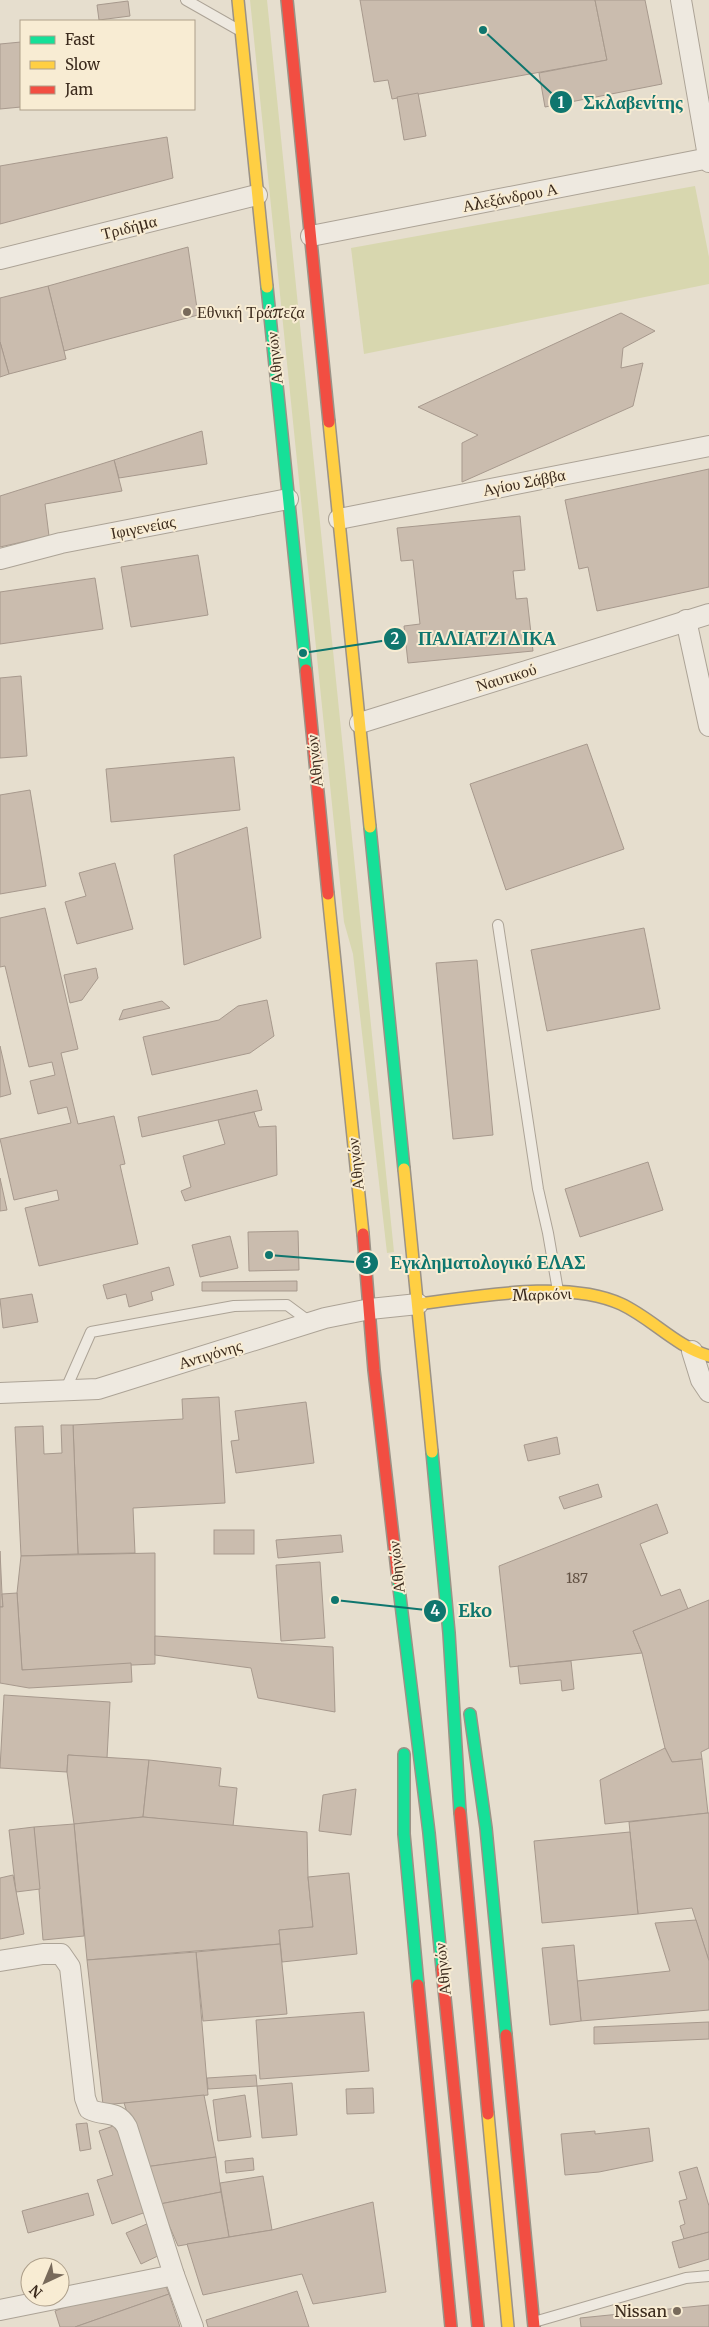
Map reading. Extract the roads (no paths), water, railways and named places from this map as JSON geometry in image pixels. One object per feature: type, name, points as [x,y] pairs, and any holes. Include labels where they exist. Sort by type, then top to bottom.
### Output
[{"type":"main road","name":"Αθηνών","points":[[238,0],[370,1309],[374,1370],[404,1642],[429,1833],[478,2323]]},
{"type":"main road","name":"Αθηνών","points":[[287,0],[418,1304],[448,1633],[461,1830],[507,2321]]},
{"type":"main road","name":"Μαρκόνι","points":[[418,1304],[558,1292],[586,1294],[621,1304],[701,1354]]},
{"type":"main road","points":[[448,1633],[466,1697],[486,1828],[533,2325]]},
{"type":"main road","points":[[404,1642],[404,1834],[450,2327]]},
{"type":"street","points":[[681,0],[709,160]]},
{"type":"street","name":"Αλεξάνδρου Α","points":[[311,236],[709,160]]},
{"type":"street","name":"Τριδήμα","points":[[0,259],[257,195]]},
{"type":"street","name":"Αγίου Σάββα","points":[[339,519],[709,446]]},
{"type":"street","name":"Ιφιγενείας","points":[[0,559],[61,543],[288,499]]},
{"type":"street","name":"Ναυτικού","points":[[360,723],[709,614]]},
{"type":"street","points":[[686,620],[709,726]]},
{"type":"street","name":"Αντιγόνης","points":[[0,1394],[98,1390],[310,1323],[370,1309],[418,1304]]},
{"type":"street","points":[[701,1354],[701,1380],[709,1392]]},
{"type":"street","points":[[0,1962],[43,1954],[61,1954],[70,1967],[84,2098],[89,2109],[99,2114],[113,2114],[122,2117],[127,2127],[174,2275],[193,2327]]},
{"type":"street","points":[[0,2310],[174,2275]]},
{"type":"lane","points":[[186,0],[241,32]]},
{"type":"lane","points":[[498,925],[538,1189],[558,1292]]},
{"type":"lane","points":[[65,1391],[91,1332],[234,1306],[287,1306],[310,1323]]},
{"type":"lane","points":[[533,2325],[686,2278],[709,2276]]},
{"type":"place","name":"Σκλαβενίτης","points":[[483,30]]},
{"type":"place","name":"Εθνική Τράπεζα","points":[[187,312]]},
{"type":"place","name":"ΠΑΛΙΑΤΖΙΔΙΚΑ","points":[[303,653]]},
{"type":"place","name":"Εγκληματολογικό ΕΛΑΣ","points":[[269,1255]]},
{"type":"place","name":"Eko","points":[[335,1600]]},
{"type":"place","name":"Nissan","points":[[677,2311]]}]
